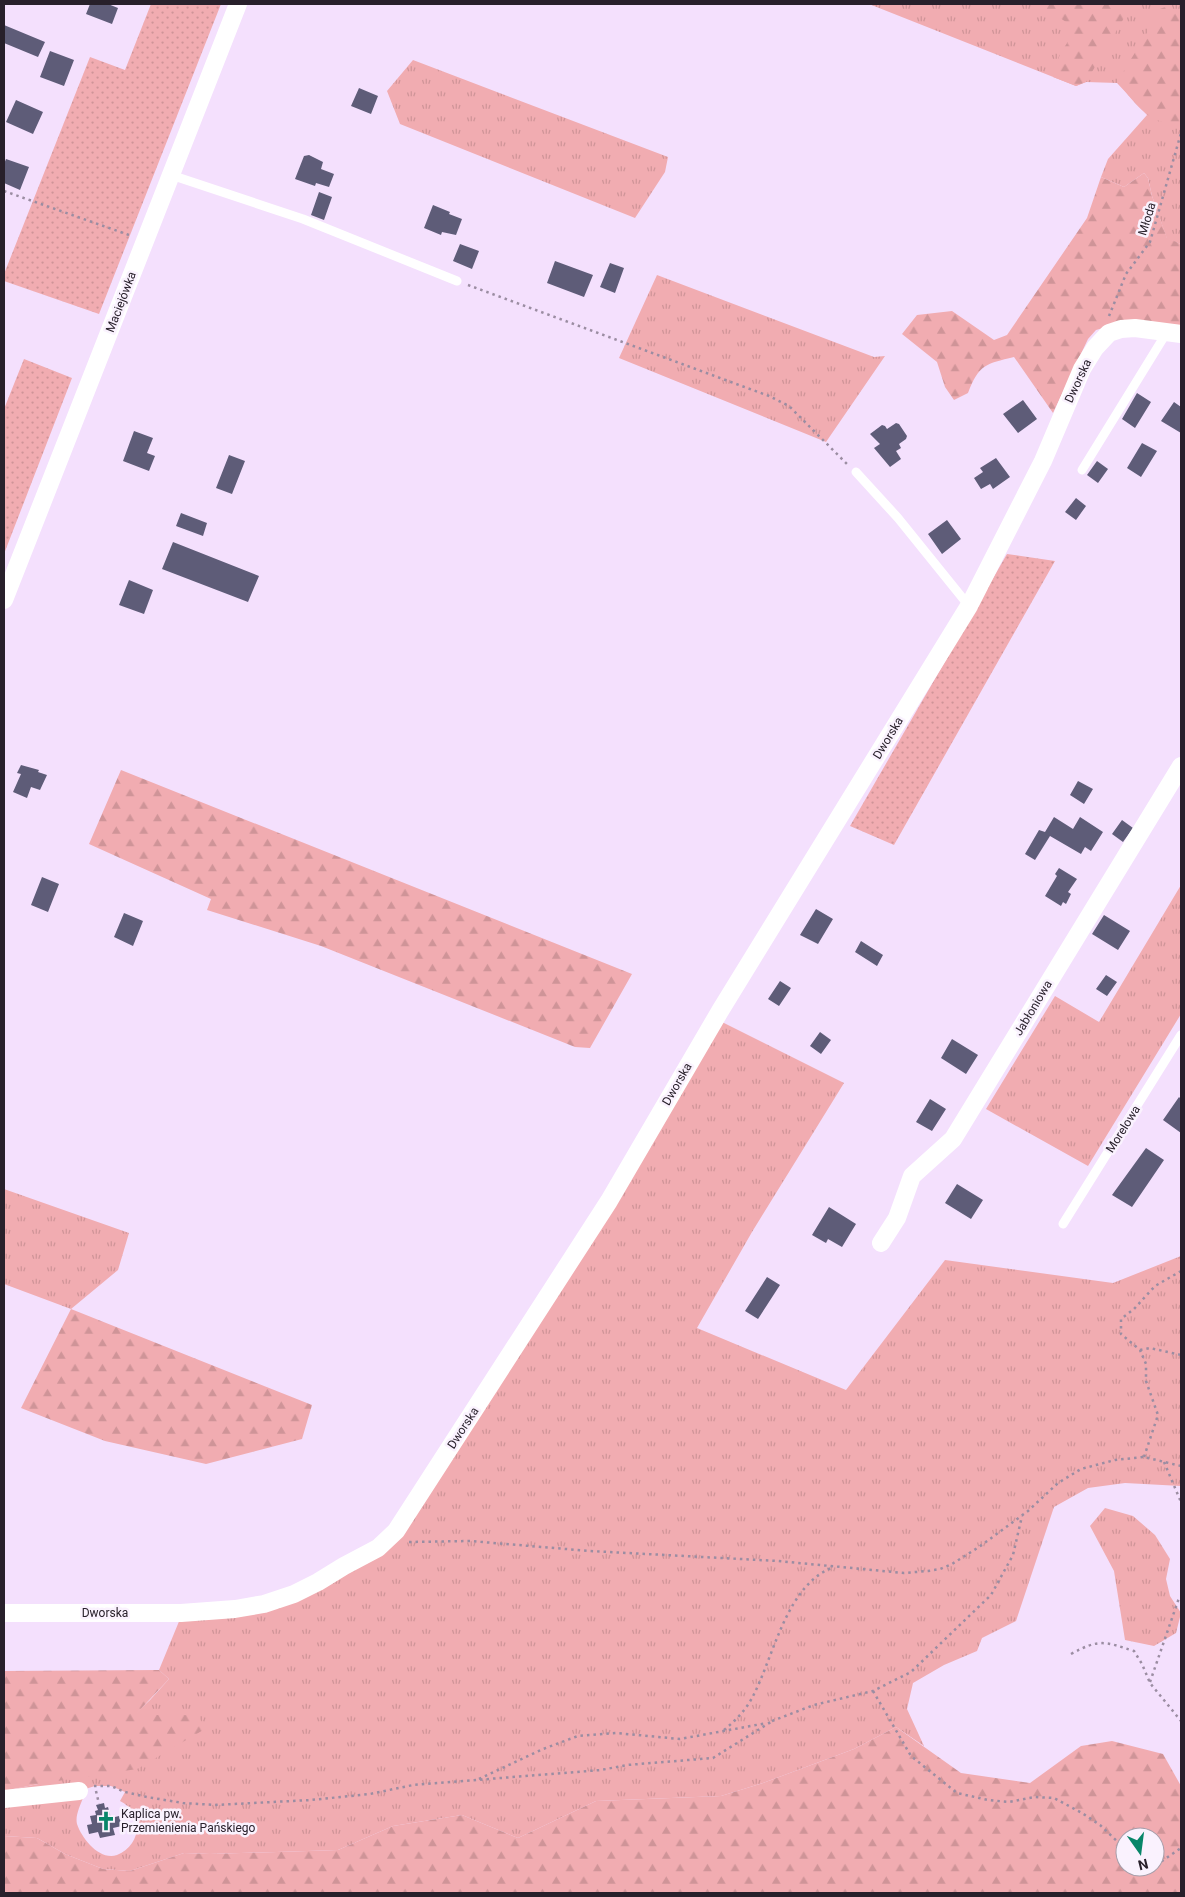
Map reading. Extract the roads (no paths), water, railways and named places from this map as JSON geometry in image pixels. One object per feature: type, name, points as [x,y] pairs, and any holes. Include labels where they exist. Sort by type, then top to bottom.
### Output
[{"type":"street","name":"Maciejówka","points":[[4,600],[238,4]]},
{"type":"street","name":"Dworska","points":[[4,1613],[181,1614],[235,1610],[264,1604],[294,1594],[318,1582],[378,1548],[396,1531],[609,1201],[720,1011],[969,606],[1043,461],[1082,370],[1095,348],[1109,333],[1135,328],[1174,333]]},
{"type":"street","name":"Jabłoniowa","points":[[881,1244],[897,1218],[912,1176],[953,1139],[1181,766]]},
{"type":"street","points":[[4,1799],[87,1789]]},
{"type":"lane","points":[[171,174],[304,219],[457,281]]},
{"type":"lane","points":[[1082,470],[1174,333]]},
{"type":"lane","points":[[856,472],[898,518],[969,606]]},
{"type":"lane","name":"Morelowa","points":[[1064,1224],[1181,1034]]},
{"type":"place","name":"Kaplica pw. Przemienienia Pańskiego","points":[[106,1821]]}]
